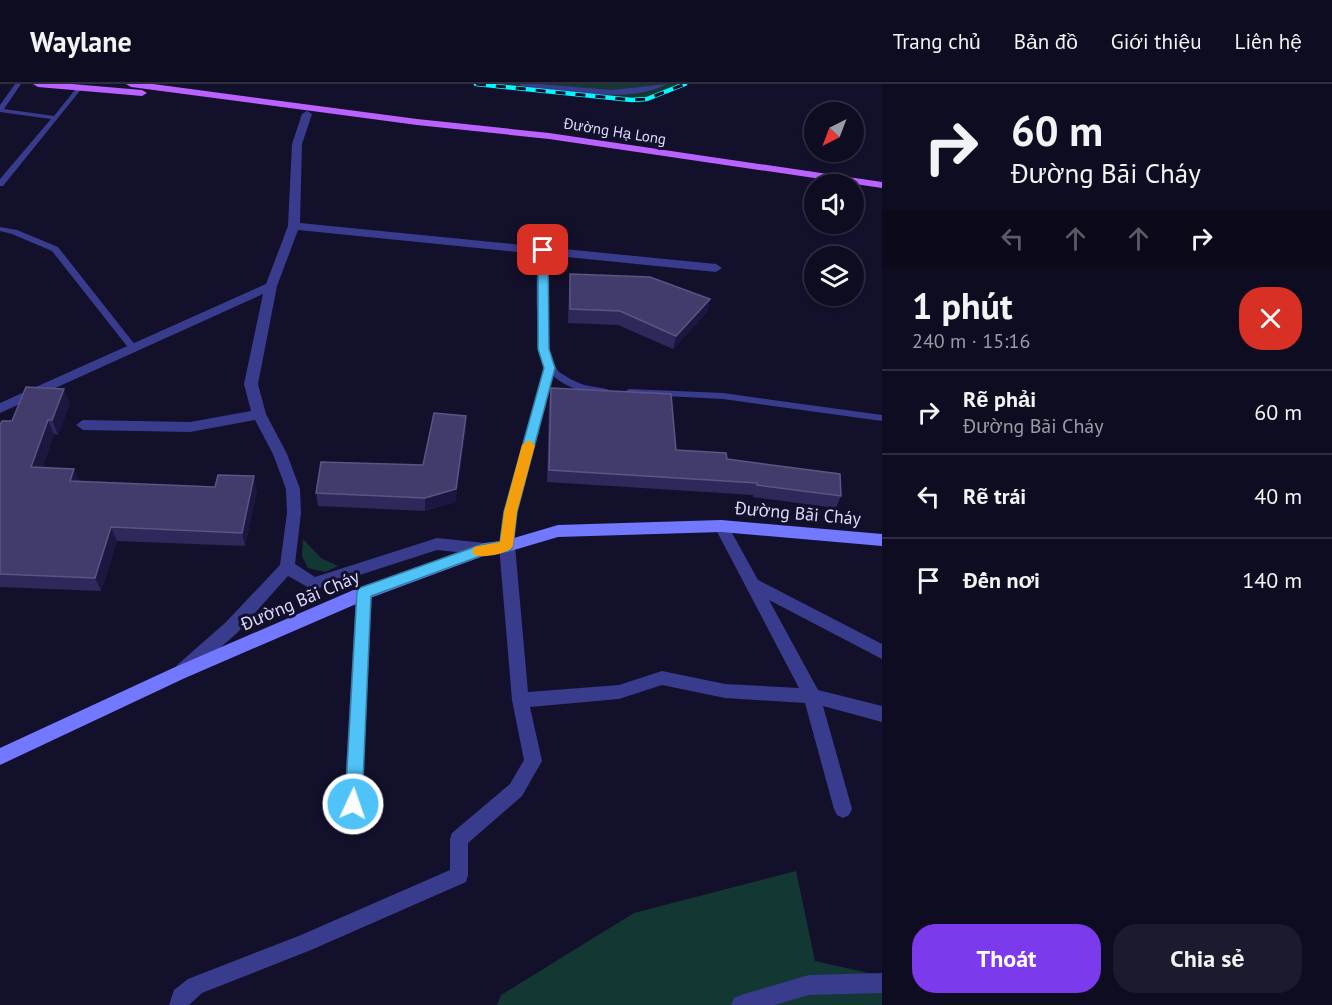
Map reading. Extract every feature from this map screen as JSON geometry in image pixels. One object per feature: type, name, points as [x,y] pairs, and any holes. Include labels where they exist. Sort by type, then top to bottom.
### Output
[{"type":"main road","name":"Đường Hạ Long","points":[[38,84],[307,114],[344,111]]},
{"type":"main road","name":"Đường Hạ Long","points":[[131,84],[417,122],[549,136],[882,185]]},
{"type":"main road","name":"Đường Bãi Cháy","points":[[0,757],[179,673],[364,592],[485,549],[507,546],[558,531],[722,526],[882,540]]},
{"type":"street","points":[[179,673],[231,628],[287,567],[294,513],[293,489],[280,454],[259,414],[251,384],[271,286],[294,226],[297,144],[307,114]]},
{"type":"street","points":[[294,226],[716,268]]},
{"type":"street","points":[[0,408],[271,286]]},
{"type":"street","points":[[83,425],[190,427],[259,414]]},
{"type":"street","points":[[722,526],[812,696],[843,809]]},
{"type":"street","points":[[287,567],[314,584],[437,544],[485,549]]},
{"type":"street","points":[[179,1005],[182,997],[195,986],[304,943],[459,875],[459,839],[516,790],[533,761],[520,700],[507,546]]},
{"type":"street","points":[[753,584],[882,652]]},
{"type":"street","points":[[353,804],[364,592]]},
{"type":"street","points":[[520,700],[619,692],[662,678],[726,691],[812,696],[882,714]]},
{"type":"street","points":[[741,1005],[809,985],[882,983]]},
{"type":"lane","points":[[18,84],[0,110],[56,118]]},
{"type":"lane","points":[[522,84],[596,92],[644,91],[664,84]]},
{"type":"lane","points":[[0,184],[80,87]]},
{"type":"lane","points":[[0,230],[14,232],[55,249],[133,348]]},
{"type":"lane","points":[[507,546],[511,512],[549,368],[544,349],[543,250]]},
{"type":"lane","points":[[549,368],[566,382],[594,391],[723,396],[882,418]]},
{"type":"green space","points":[[468,84],[689,84],[639,103]]},
{"type":"green space","points":[[303,539],[321,558],[338,566],[325,572],[308,568],[302,556]]},
{"type":"green space","points":[[796,871],[815,961],[882,976],[882,1005],[497,1005],[501,995],[634,913]]},
{"type":"building","points":[[570,274],[650,277],[710,299],[676,336],[620,311],[570,309]]},
{"type":"building","points":[[26,387],[64,389],[52,420],[48,420],[31,467],[74,469],[70,481],[215,487],[218,475],[254,476],[242,533],[111,527],[95,578],[0,574],[0,425],[2,421],[12,421]]},
{"type":"building","points":[[551,388],[671,394],[676,450],[726,453],[727,459],[840,474],[841,496],[757,485],[757,483],[549,470]]},
{"type":"building","points":[[434,413],[466,416],[456,489],[425,498],[316,493],[321,462],[423,465]]},
{"type":"railway","points":[[476,84],[632,100],[647,99],[685,84]]},
{"type":"slow traffic","points":[[479,551],[507,546],[511,512],[529,445]]},
{"type":"route","points":[[353,804],[364,592],[485,549],[507,546],[511,512],[549,368],[544,349],[543,250]]}]
